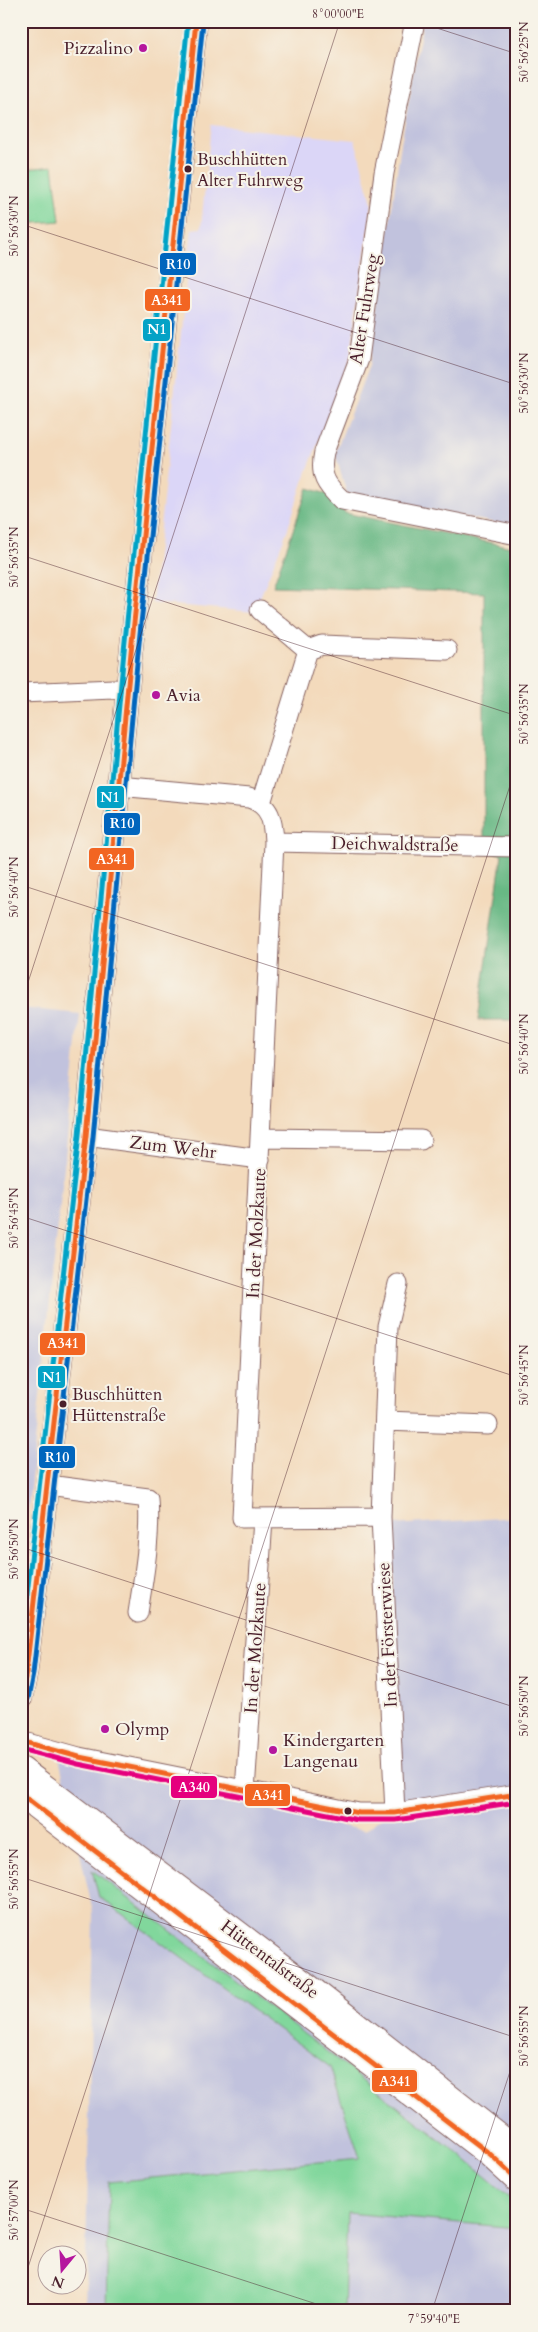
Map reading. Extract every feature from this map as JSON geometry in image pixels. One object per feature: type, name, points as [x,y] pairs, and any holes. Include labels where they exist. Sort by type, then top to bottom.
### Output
[{"type":"highway","name":"Hüttentalstraße","points":[[21,1770],[96,1841],[490,2154],[517,2179]]},
{"type":"highway","name":"Hüttentalstraße","points":[[21,1794],[96,1841],[313,1991],[517,2151]]},
{"type":"main road","points":[[21,1698],[48,1485],[86,1136],[128,691],[196,21]]},
{"type":"street","name":"Alter Fuhrweg","points":[[415,21],[384,173],[358,359],[324,452],[322,463],[326,484],[342,500],[517,535]]},
{"type":"street","points":[[260,610],[308,650]]},
{"type":"street","points":[[308,650],[322,645],[447,650]]},
{"type":"street","points":[[119,786],[248,798],[261,803],[308,650]]},
{"type":"street","points":[[21,693],[128,691]]},
{"type":"street","name":"In der Molzkaute","points":[[245,1791],[263,1519],[242,1518],[274,842],[271,817],[261,803]]},
{"type":"street","name":"Deichwaldstraße","points":[[274,842],[517,847]]},
{"type":"street","name":"Zum Wehr","points":[[86,1136],[260,1159]]},
{"type":"street","points":[[260,1138],[421,1140]]},
{"type":"street","name":"In der Försterwiese","points":[[395,1813],[381,1517],[388,1327],[398,1284]]},
{"type":"street","points":[[386,1421],[488,1425]]},
{"type":"street","points":[[48,1485],[148,1498],[150,1522],[148,1548],[138,1613]]},
{"type":"street","points":[[263,1519],[381,1517]]},
{"type":"street","points":[[21,1740],[79,1757],[359,1814],[395,1813],[517,1794]]},
{"type":"shaded area","points":[[423,21],[517,21],[517,527],[347,494],[335,453],[369,366],[401,144]]},
{"type":"shaded area","points":[[211,125],[355,140],[372,203],[350,359],[303,482],[287,531],[254,612],[152,603],[192,229],[201,228]]},
{"type":"shaded area","points":[[21,1008],[80,1014],[21,1576]]},
{"type":"shaded area","points":[[517,1517],[517,2311],[85,2311],[85,2294],[88,2294],[88,2244],[86,2244],[93,1912],[59,1758],[364,1831],[396,1806],[392,1525]]},
{"type":"green space","points":[[53,166],[60,221],[23,224],[28,169]]},
{"type":"green space","points":[[308,488],[327,494],[345,513],[517,548],[517,1020],[478,1020],[502,854],[484,852],[484,593],[273,586]]},
{"type":"green space","points":[[92,1870],[459,2154],[517,2203],[517,2228],[347,2213],[344,2311],[106,2311],[109,2182],[360,2158],[330,2067],[99,1897]]},
{"type":"transit line","name":"N1","points":[[21,1648],[79,1135],[124,651],[188,21]]},
{"type":"transit line","name":"A341","points":[[21,1697],[26,1673],[86,1136],[131,652],[196,21]]},
{"type":"transit line","name":"R10","points":[[28,1699],[33,1674],[93,1137],[138,653],[203,22]]},
{"type":"transit line","name":"A341","points":[[21,1741],[79,1757],[359,1813],[395,1813],[517,1794]]},
{"type":"transit line","name":"A340","points":[[21,1749],[78,1764],[358,1820],[396,1820],[517,1802]]},
{"type":"transit line","name":"A341","points":[[21,1794],[490,2154],[517,2179]]},
{"type":"place","name":"Pizzalino","points":[[143,48]]},
{"type":"place","name":"Buschhütten Alter Fuhrweg","points":[[188,169]]},
{"type":"place","name":"Avia","points":[[156,695]]},
{"type":"place","name":"Buschhütten Hüttenstraße","points":[[63,1404]]},
{"type":"place","name":"Olymp","points":[[105,1729]]},
{"type":"place","name":"Kindergarten Langenau","points":[[273,1750]]}]
